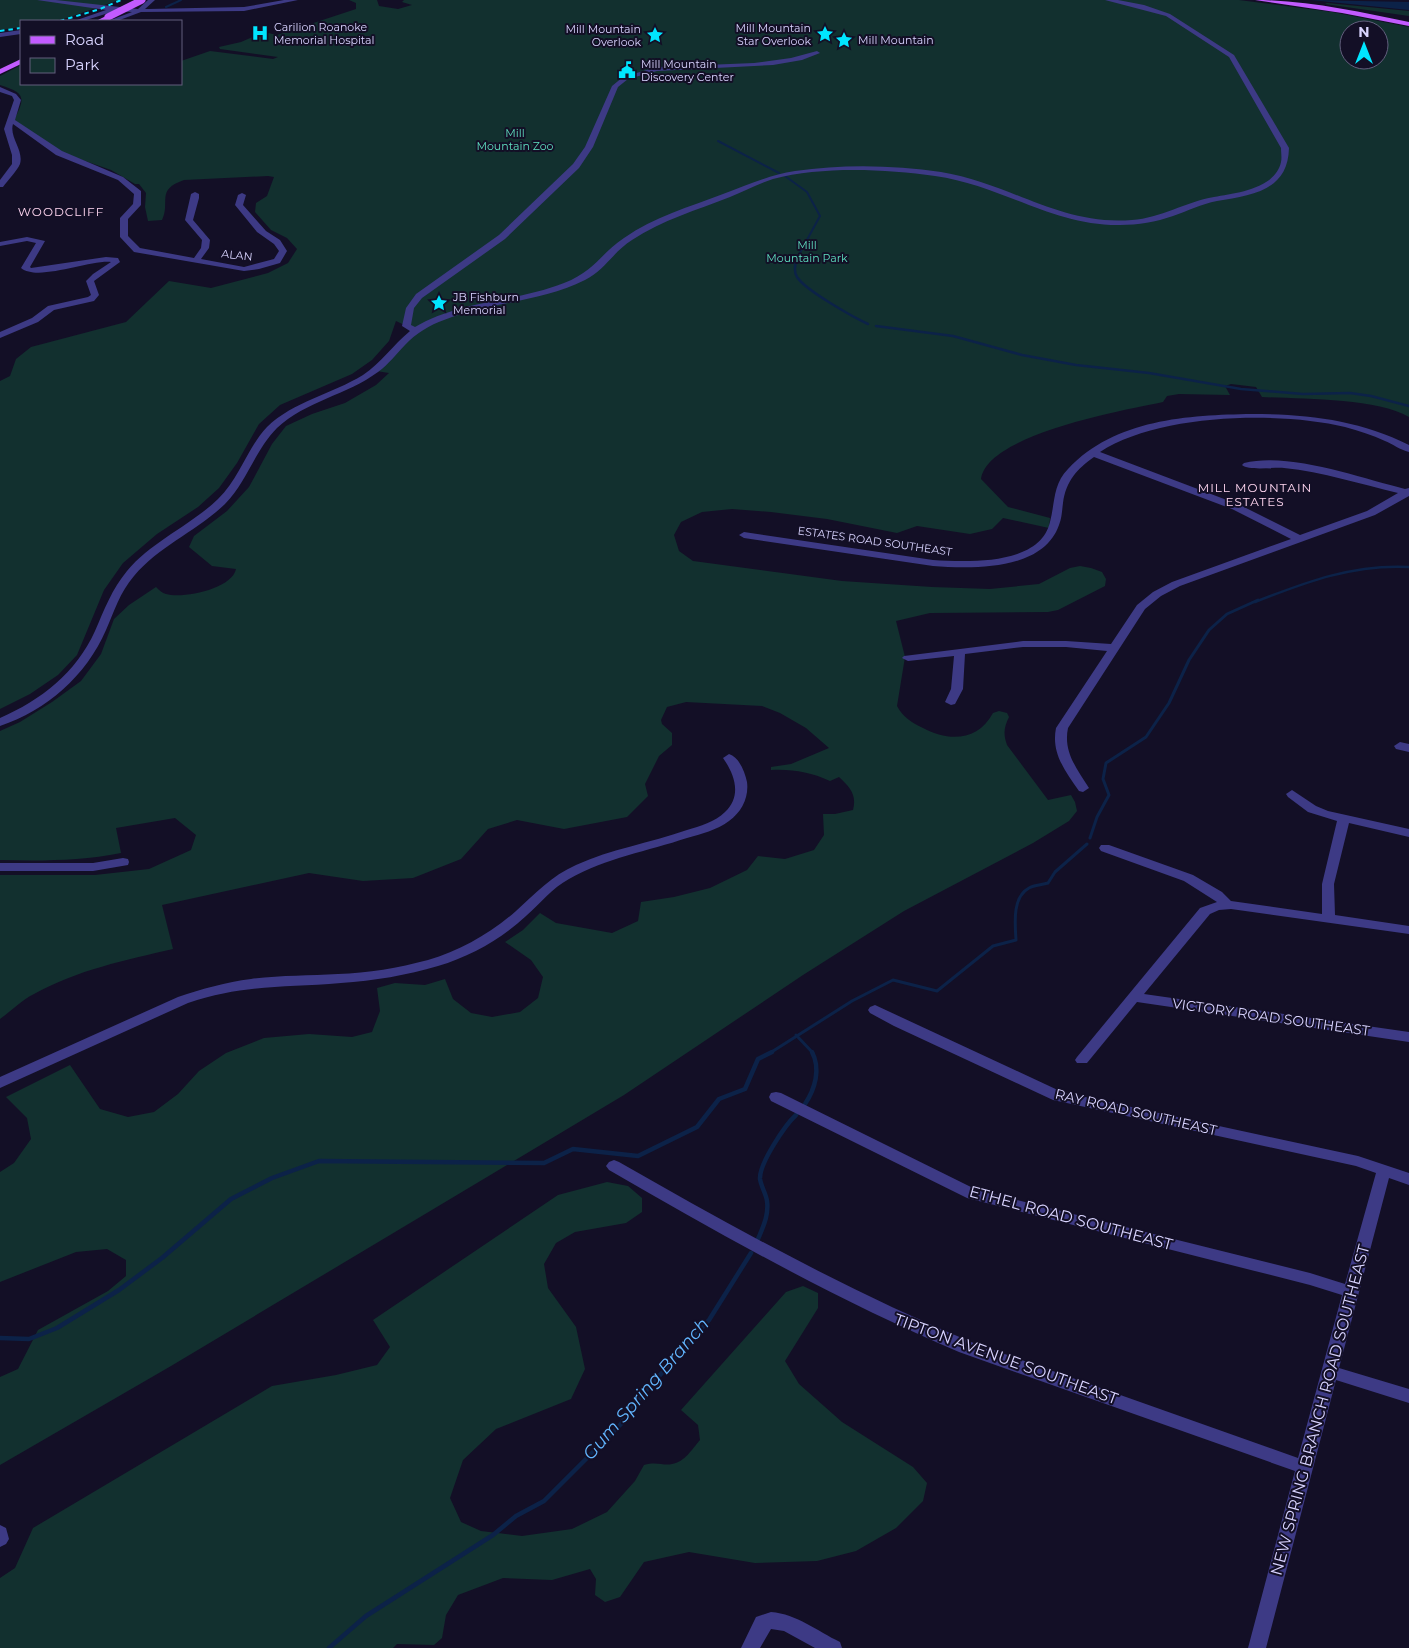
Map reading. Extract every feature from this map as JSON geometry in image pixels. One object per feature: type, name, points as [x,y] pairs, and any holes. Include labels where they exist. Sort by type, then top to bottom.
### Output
[{"type":"main road","points":[[1258,0],[1342,11],[1409,24]]},
{"type":"main road","points":[[110,19],[147,1]]},
{"type":"main road","points":[[0,72],[20,61]]},
{"type":"street","points":[[40,0],[140,11],[244,9],[295,0]]},
{"type":"street","points":[[0,722],[38,703],[52,694],[75,674],[88,656],[115,595],[131,572],[156,549],[199,520],[224,499],[241,478],[265,437],[274,426],[299,410],[375,370],[416,331],[436,320],[468,309],[574,282],[600,267],[622,242],[636,233],[696,205],[725,196],[762,180],[792,173],[893,170],[939,174],[986,185],[1064,216],[1093,222],[1115,223],[1155,219],[1201,202],[1249,193],[1264,186],[1276,177],[1286,160],[1285,148],[1232,56],[1168,15],[1144,7],[1108,0]]},
{"type":"street","points":[[110,19],[140,11],[147,1]]},
{"type":"street","points":[[198,9],[202,4],[225,2]]},
{"type":"street","points":[[80,20],[115,9]]},
{"type":"street","points":[[0,35],[20,32]]},
{"type":"street","points":[[416,331],[406,326],[408,314],[413,303],[426,290],[502,237],[576,166],[589,147],[599,120],[617,83],[625,78],[645,72],[756,65],[817,53]]},
{"type":"street","points":[[0,89],[14,95],[18,100],[6,126],[17,160],[12,172],[2,181]]},
{"type":"street","points":[[6,126],[60,154],[106,170],[133,187],[138,193],[137,205],[124,218],[124,237],[131,253]]},
{"type":"street","points":[[0,244],[32,239],[41,241],[25,268],[29,271],[94,260],[115,260],[131,253],[196,260],[205,248],[206,240],[189,220],[189,213],[195,201],[195,194]]},
{"type":"street","name":"ALAN","points":[[196,260],[244,269],[259,267],[277,261],[283,251],[281,245],[263,232],[239,205],[242,196]]},
{"type":"street","points":[[0,335],[35,320],[52,308],[91,300],[95,295],[90,281],[113,265],[116,262],[115,260]]},
{"type":"street","points":[[408,314],[422,319],[436,320]]},
{"type":"street","name":"ESTATES ROAD SOUTHEAST","points":[[744,535],[933,563],[972,564],[1000,561],[1028,552],[1048,537],[1055,524],[1058,498],[1065,480],[1071,471],[1093,454],[1121,437],[1157,425],[1205,418],[1260,416],[1302,418],[1336,422],[1373,433],[1409,449]]},
{"type":"street","points":[[1093,454],[1236,507],[1300,539]]},
{"type":"street","points":[[1247,465],[1275,464],[1306,467],[1408,492]]},
{"type":"street","points":[[1083,788],[1062,754],[1060,736],[1066,720],[1141,607],[1157,594],[1176,584],[1371,512],[1408,492]]},
{"type":"street","points":[[908,658],[960,653],[993,646],[1030,644],[1066,644],[1114,648]]},
{"type":"street","points":[[951,702],[957,689],[960,653]]},
{"type":"street","points":[[0,1083],[204,992],[265,981],[350,978],[378,975],[431,963],[470,948],[505,927],[545,889],[568,874],[602,860],[709,827],[725,818],[736,808],[742,792],[742,783],[738,771],[729,758]]},
{"type":"street","points":[[1292,794],[1312,809],[1344,819],[1409,833]]},
{"type":"street","points":[[1329,919],[1328,884],[1344,819]]},
{"type":"street","points":[[1106,848],[1184,878],[1218,895],[1228,905]]},
{"type":"street","points":[[0,867],[93,867],[123,862]]},
{"type":"street","points":[[1082,1060],[1205,912],[1217,906],[1228,905],[1409,930]]},
{"type":"street","name":"VICTORY ROAD SOUTHEAST","points":[[1134,997],[1409,1037]]},
{"type":"street","name":"RAY ROAD SOUTHEAST","points":[[875,1010],[908,1028],[1058,1096],[1358,1161],[1384,1172],[1409,1179]]},
{"type":"street","name":"ETHEL ROAD SOUTHEAST","points":[[776,1097],[972,1194],[1310,1279],[1352,1292]]},
{"type":"street","name":"TIPTON AVENUE SOUTHEAST","points":[[614,1166],[768,1254],[914,1327],[965,1347],[1304,1466]]},
{"type":"street","name":"NEW SPRING BRANCH ROAD SOUTHEAST","points":[[1258,1648],[1304,1466],[1352,1292],[1374,1202],[1384,1172]]},
{"type":"street","points":[[1330,1372],[1409,1396]]},
{"type":"street","points":[[0,1533],[0,1539]]},
{"type":"street","points":[[750,1648],[763,1623],[776,1620],[785,1622],[832,1648]]},
{"type":"green space","points":[[0,0],[119,0],[64,19],[20,20],[20,27],[0,30]]},
{"type":"green space","points":[[349,0],[377,0],[379,6],[398,9],[412,5],[402,2],[404,0],[1239,0],[1332,12],[1373,20],[1339,20],[1339,70],[1389,70],[1389,23],[1409,27],[1409,417],[1378,406],[1358,403],[1262,397],[1256,387],[1231,384],[1225,386],[1230,395],[1179,394],[1167,396],[1163,402],[1090,418],[1060,427],[1031,437],[1007,449],[989,463],[981,479],[1008,507],[1050,518],[1049,528],[1003,518],[992,529],[970,534],[917,526],[897,533],[827,519],[732,509],[702,512],[681,522],[674,535],[679,551],[693,561],[842,581],[990,589],[1039,584],[1070,568],[1080,566],[1102,572],[1106,579],[1105,586],[1058,610],[1048,612],[930,613],[896,621],[905,657],[897,706],[899,710],[915,724],[933,733],[953,737],[971,734],[987,722],[993,713],[999,711],[1007,713],[1009,717],[1005,727],[1005,737],[1007,745],[1048,800],[1071,795],[1077,811],[1069,821],[1033,843],[904,911],[803,975],[624,1095],[171,1366],[0,1465],[0,1377],[18,1369],[38,1330],[108,1291],[126,1276],[126,1260],[107,1249],[76,1252],[0,1282],[0,1172],[14,1163],[31,1139],[27,1118],[6,1097],[70,1065],[100,1109],[128,1117],[154,1112],[178,1094],[199,1071],[226,1053],[264,1038],[309,1034],[352,1037],[372,1032],[380,1011],[377,988],[395,983],[425,985],[445,979],[453,999],[471,1013],[492,1017],[520,1012],[538,998],[543,977],[531,960],[505,942],[523,930],[540,913],[556,923],[612,933],[638,921],[641,902],[674,897],[710,888],[747,870],[758,856],[785,859],[814,850],[824,835],[823,814],[835,814],[853,810],[854,805],[852,792],[839,777],[830,781],[801,772],[771,770],[771,767],[791,764],[829,748],[806,728],[780,713],[762,706],[686,702],[667,707],[661,720],[662,724],[672,733],[672,745],[659,756],[645,784],[648,796],[627,817],[564,829],[517,820],[488,829],[461,859],[413,878],[363,881],[309,873],[162,905],[173,949],[137,957],[67,978],[30,996],[0,1019],[0,875],[95,875],[149,869],[191,850],[196,835],[175,818],[116,828],[121,853],[61,860],[0,860],[0,731],[20,722],[81,681],[101,654],[114,619],[129,605],[156,587],[166,594],[195,594],[217,587],[233,576],[236,569],[212,566],[189,547],[194,536],[227,511],[249,487],[272,444],[286,426],[312,414],[345,403],[376,385],[389,373],[376,371],[417,331],[396,321],[389,341],[372,360],[352,374],[280,405],[259,424],[237,463],[219,488],[198,507],[157,534],[123,563],[104,590],[77,655],[58,675],[30,694],[0,709],[0,381],[10,376],[16,359],[31,347],[126,322],[169,281],[211,288],[268,273],[288,263],[297,249],[287,238],[271,230],[255,212],[256,203],[267,196],[274,177],[184,180],[175,184],[167,192],[162,220],[148,221],[145,207],[146,193],[139,184],[135,184],[111,170],[65,154],[14,120],[20,106],[21,97],[14,91],[0,85],[0,76],[20,66],[20,85],[182,85],[182,61],[210,51],[273,59],[278,57],[220,49],[219,47],[241,42],[264,32],[277,35],[356,9],[356,3]]},
{"type":"green space","points":[[1325,4],[1409,11],[1409,16]]},
{"type":"green space","points":[[607,1182],[628,1186],[642,1198],[642,1212],[626,1223],[575,1232],[556,1243],[544,1264],[548,1288],[576,1327],[585,1369],[571,1399],[496,1429],[463,1460],[450,1498],[461,1522],[481,1531],[522,1536],[572,1529],[607,1512],[635,1481],[644,1465],[653,1463],[669,1464],[681,1461],[700,1440],[698,1425],[681,1410],[786,1292],[803,1286],[818,1293],[818,1308],[785,1361],[799,1384],[842,1422],[913,1467],[927,1483],[923,1501],[896,1528],[856,1551],[817,1561],[755,1563],[689,1552],[644,1562],[620,1597],[605,1602],[595,1595],[596,1579],[590,1569],[552,1580],[503,1578],[458,1595],[446,1615],[442,1638],[434,1645],[397,1644],[393,1648],[0,1648],[0,1578],[15,1568],[33,1528],[272,1386],[336,1375],[377,1365],[390,1347],[373,1320],[558,1195]]},
{"type":"water","points":[[1311,0],[1409,2],[1409,10]]},
{"type":"waterway","points":[[166,7],[181,0]]},
{"type":"waterway","points":[[718,141],[779,173]]},
{"type":"waterway","points":[[785,176],[807,192],[820,216],[797,258]]},
{"type":"waterway","points":[[797,258],[795,272],[797,277],[809,289],[868,324]]},
{"type":"waterway","points":[[876,326],[953,336],[1022,355],[1076,365],[1149,373],[1241,389],[1303,394],[1350,393],[1371,396],[1409,406]]},
{"type":"waterway","name":"Gum Spring Branch","points":[[1255,602],[1311,581],[1349,571],[1368,568],[1409,567]]},
{"type":"waterway","name":"Gum Spring Branch","points":[[1090,838],[1097,817],[1109,795],[1103,779],[1106,763],[1146,737],[1169,703],[1189,660],[1209,630],[1227,614],[1258,600]]},
{"type":"waterway","name":"Gum Spring Branch","points":[[797,1036],[852,1001],[893,980],[937,991],[993,946],[1016,940],[1017,904],[1024,892],[1031,887],[1048,883],[1055,872],[1087,844]]},
{"type":"waterway","name":"Gum Spring Branch","points":[[770,1053],[797,1036]]},
{"type":"waterway","name":"Gum Spring Branch","points":[[797,1036],[813,1053]]},
{"type":"waterway","name":"Gum Spring Branch","points":[[805,1104],[812,1092],[816,1079],[815,1058],[812,1052]]},
{"type":"waterway","points":[[0,1338],[29,1339],[57,1328],[119,1290],[162,1258],[231,1199],[272,1178],[319,1161],[544,1163],[573,1149],[638,1156],[697,1127],[719,1099],[745,1089],[758,1059],[770,1053]]},
{"type":"waterway","name":"Gum Spring Branch","points":[[758,1239],[767,1211],[766,1198],[760,1179],[761,1172],[774,1145],[796,1115]]},
{"type":"waterway","name":"Gum Spring Branch","points":[[329,1648],[366,1616],[493,1535],[516,1516],[544,1501],[621,1424],[628,1411],[709,1320],[751,1253]]},
{"type":"railway","points":[[63,20],[100,9],[121,0]]},
{"type":"railway","points":[[0,31],[20,28]]},
{"type":"place","name":"Carilion Roanoke Memorial Hospital","points":[[260,33]]},
{"type":"place","name":"Mill Mountain Star Overlook","points":[[825,34]]},
{"type":"place","name":"Mill Mountain Overlook","points":[[655,35]]},
{"type":"place","name":"Mill Mountain","points":[[844,40]]},
{"type":"place","name":"Mill Mountain Discovery Center","points":[[627,70]]},
{"type":"place","name":"JB Fishburn Memorial","points":[[439,303]]},
{"type":"district","name":"WOODCLIFF","points":[[61,211]]},
{"type":"district","name":"MILL MOUNTAIN ESTATES","points":[[1255,494]]},
{"type":"park label","name":"Mill Mountain Zoo","points":[[515,139]]},
{"type":"park label","name":"Mill Mountain Park","points":[[807,251]]}]
